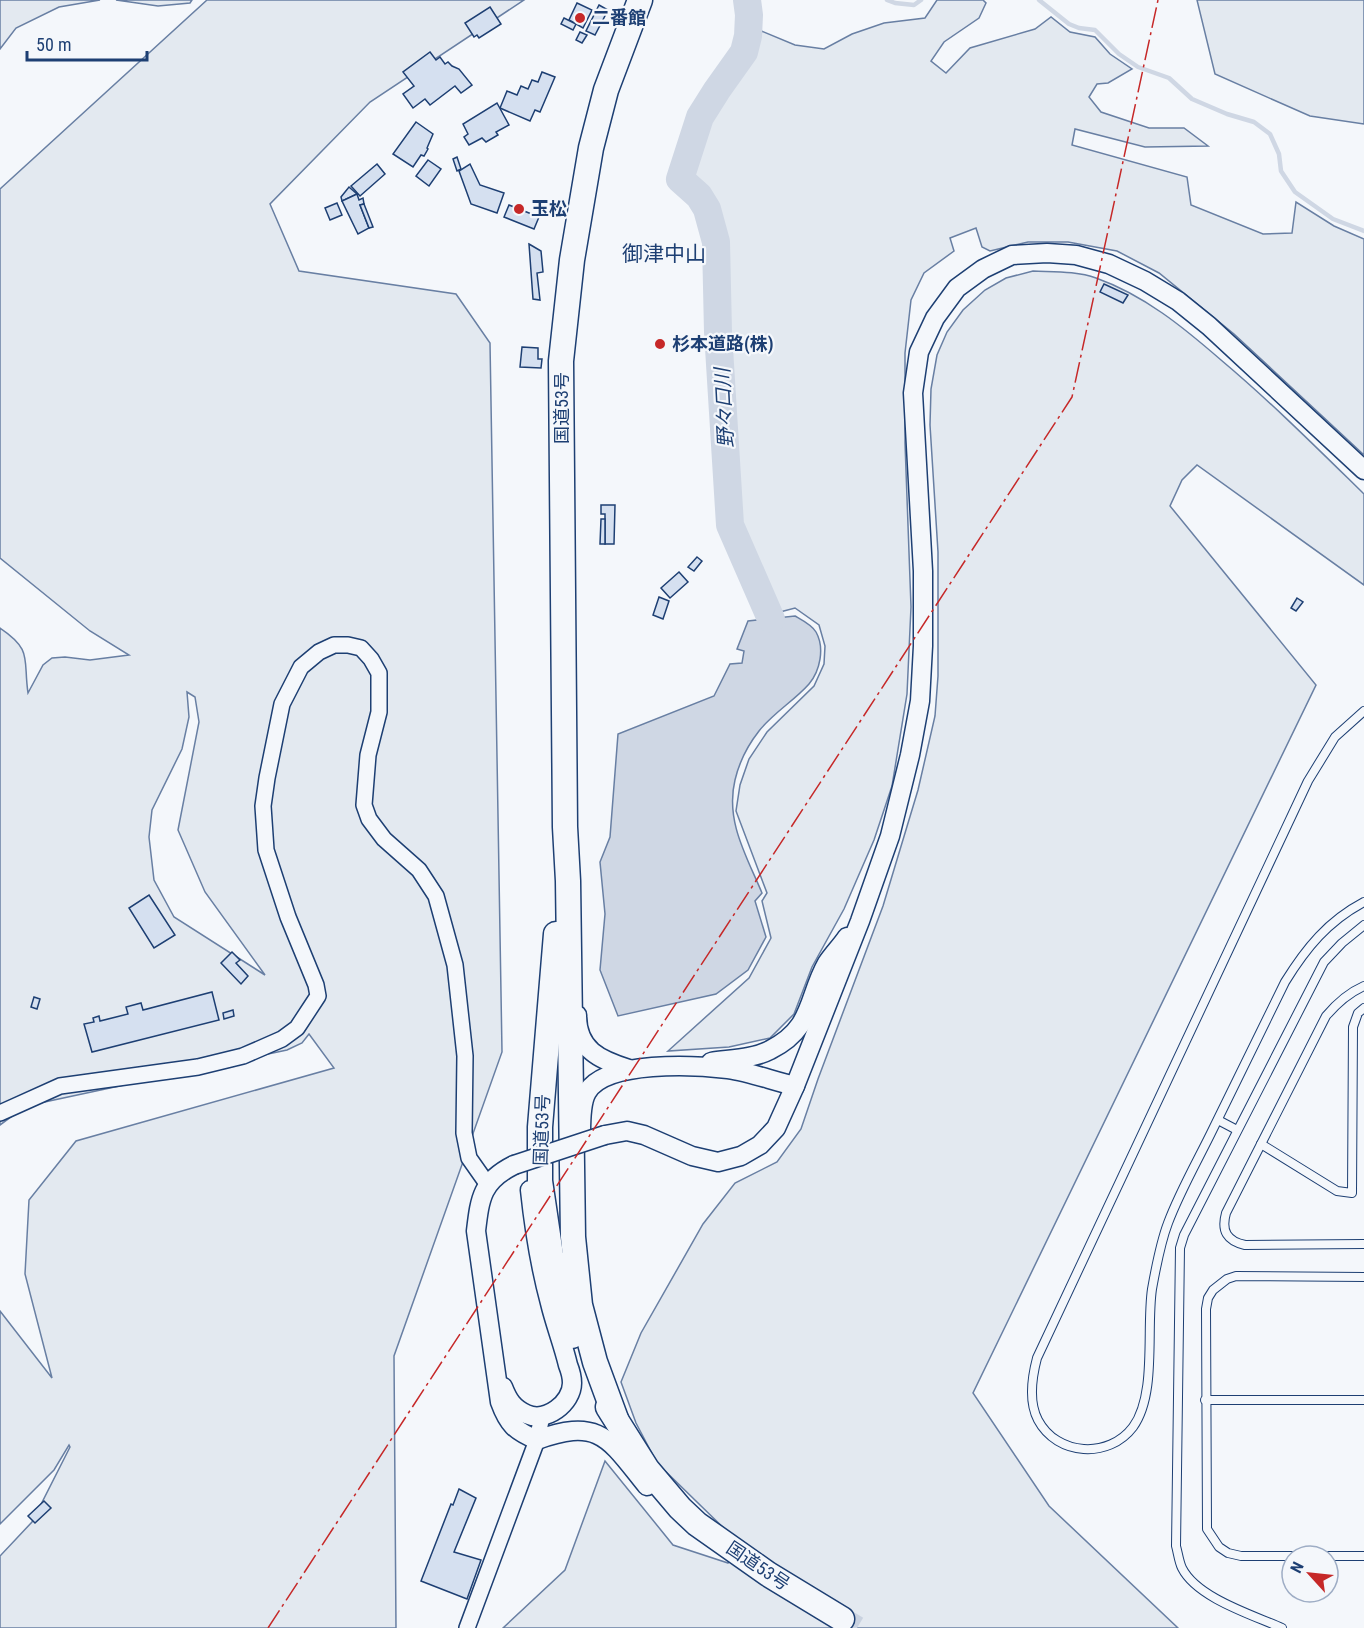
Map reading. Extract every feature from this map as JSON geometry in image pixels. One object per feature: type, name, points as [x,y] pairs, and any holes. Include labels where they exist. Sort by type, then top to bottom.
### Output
[{"type":"highway","name":"国道53号","points":[[616,1419],[595,1362],[580,1305],[573,1237],[568,881],[565,827],[561,361],[572,260],[591,148],[606,90],[640,0]]},
{"type":"highway","name":"国道53号","points":[[565,827],[540,1127],[540,1181],[550,1256],[570,1332],[596,1388],[647,1469],[680,1508],[697,1524],[768,1574],[842,1619]]},
{"type":"street","points":[[680,1508],[663,1505],[616,1449],[601,1435],[585,1430],[561,1431],[537,1440],[520,1433],[506,1419],[500,1402],[476,1231],[479,1204],[497,1173],[514,1165],[605,1135],[627,1131],[645,1135],[692,1156],[718,1162],[741,1156],[760,1145],[776,1128],[795,1086],[860,921],[890,836],[910,755],[920,701],[923,646],[923,571],[913,393],[919,352],[935,318],[957,288],[983,269],[1012,255],[1047,252],[1076,255],[1109,264],[1145,281],[1178,301],[1364,471]]},
{"type":"street","points":[[0,1113],[60,1086],[198,1067],[243,1056],[282,1039],[297,1028],[318,996],[316,985],[288,917],[267,850],[263,806],[282,704],[301,667],[318,652],[334,645],[348,645],[361,648],[379,673],[379,712],[368,755],[364,805],[369,819],[384,839],[419,870],[436,896],[455,965],[465,1056],[464,1133],[469,1158],[488,1185]]},
{"type":"street","points":[[568,881],[577,950],[577,1022],[584,1042],[597,1057],[629,1069]]},
{"type":"street","points":[[580,1305],[581,1118],[587,1092],[601,1079],[629,1069],[680,1066],[748,1057],[769,1051],[791,1036],[806,1017],[827,964],[860,921]]},
{"type":"street","points":[[680,1066],[729,1070],[795,1086]]},
{"type":"street","points":[[496,1372],[510,1404],[528,1415],[542,1416],[559,1408],[570,1395],[572,1382],[562,1340],[550,1306],[537,1248],[530,1191],[531,1138],[543,1087]]},
{"type":"street","points":[[467,1628],[537,1440],[542,1416]]},
{"type":"lane","points":[[1364,711],[1335,737],[1308,781],[1037,1358],[1033,1372],[1033,1406],[1038,1420],[1049,1434],[1061,1443],[1083,1449],[1106,1447],[1123,1438],[1134,1426],[1141,1410],[1149,1370],[1152,1291],[1162,1241],[1172,1214],[1285,982],[1299,959],[1330,924],[1364,902]]},
{"type":"lane","points":[[1282,1628],[1208,1594],[1182,1569],[1176,1545],[1180,1248],[1184,1235],[1324,962],[1364,925]]},
{"type":"lane","points":[[1364,986],[1339,1001],[1326,1016],[1223,1223],[1225,1233],[1230,1239],[1245,1245],[1364,1244]]},
{"type":"lane","points":[[1261,1144],[1336,1191],[1352,1193],[1353,1028],[1358,1013],[1364,1008]]},
{"type":"lane","points":[[1218,1120],[1237,1130]]},
{"type":"lane","points":[[1280,1556],[1241,1556],[1228,1553],[1211,1538],[1207,1529],[1205,1400],[1208,1298],[1219,1284],[1236,1276],[1364,1277]]},
{"type":"lane","points":[[1205,1400],[1364,1400]]},
{"type":"lane","points":[[1340,1556],[1364,1556]]},
{"type":"shaded area","points":[[0,0],[100,0],[59,7],[16,28],[0,49]]},
{"type":"shaded area","points":[[116,0],[192,0],[190,3],[158,6]]},
{"type":"shaded area","points":[[207,0],[524,0],[370,102],[270,204],[299,271],[456,294],[490,343],[502,1052],[394,1356],[396,1628],[0,1628],[0,1556],[32,1522],[70,1447],[69,1445],[54,1470],[0,1524],[0,1311],[52,1378],[25,1274],[29,1200],[76,1141],[334,1068],[309,1034],[302,1043],[287,1050],[26,1106],[0,1125],[0,628],[22,649],[26,663],[28,693],[43,665],[52,658],[90,660],[129,655],[90,631],[0,558],[0,189]],"holes":[[[187,692],[195,697],[199,722],[178,830],[205,892],[265,975],[174,917],[154,880],[149,837],[152,810],[182,749],[189,717]]]},
{"type":"shaded area","points":[[937,0],[983,0],[986,3],[979,18],[944,42],[931,61],[946,73],[970,48],[1035,29],[1051,17],[1070,32],[1095,37],[1110,54],[1132,69],[1108,83],[1097,84],[1089,97],[1101,112],[1149,128],[1184,128],[1208,146],[1145,147],[1075,129],[1072,145],[1187,177],[1191,205],[1263,234],[1292,233],[1296,202],[1334,226],[1364,239],[1364,455],[1234,334],[1159,273],[1117,251],[1068,242],[1028,242],[990,251],[982,247],[976,228],[950,238],[954,251],[924,273],[911,300],[905,353],[905,443],[911,607],[907,694],[892,786],[874,840],[844,909],[812,967],[794,1014],[770,1038],[729,1047],[668,1051],[749,978],[771,938],[762,901],[767,893],[736,811],[740,785],[749,759],[767,732],[814,686],[824,664],[825,646],[819,625],[795,608],[776,613],[737,520],[722,230],[709,195],[688,175],[708,120],[722,95],[749,60],[759,30],[795,45],[824,49],[852,34],[884,23],[925,18]]},
{"type":"shaded area","points":[[1197,0],[1364,0],[1364,124],[1310,116],[1215,74]]},
{"type":"shaded area","points":[[1033,271],[1073,273],[1096,278],[1130,293],[1162,313],[1258,392],[1364,494],[1364,585],[1197,465],[1182,480],[1170,506],[1316,685],[973,1393],[1049,1506],[1178,1628],[503,1628],[565,1570],[605,1461],[673,1545],[728,1563],[738,1542],[657,1463],[636,1423],[621,1382],[641,1333],[703,1224],[735,1183],[777,1162],[801,1129],[883,906],[918,790],[935,716],[938,676],[938,552],[930,425],[931,389],[937,355],[947,332],[963,310],[985,290],[1006,278]]},
{"type":"shaded area","points":[[795,616],[809,625],[819,638],[821,652],[816,673],[809,684],[771,718],[755,736],[739,767],[733,795],[733,810],[739,838],[762,893],[755,901],[766,937],[748,970],[716,994],[618,1016],[600,970],[605,914],[600,862],[610,837],[618,734],[714,696],[730,664],[742,663],[744,651],[737,649],[748,621]]},
{"type":"building","points":[[577,3],[592,10],[583,28],[569,20]]},
{"type":"building","points":[[599,5],[608,10],[595,35],[586,31]]},
{"type":"building","points":[[490,7],[501,24],[479,38],[477,35],[474,37],[465,23]]},
{"type":"building","points":[[564,18],[576,24],[573,30],[561,24]]},
{"type":"building","points":[[580,32],[587,35],[582,43],[576,40]]},
{"type":"building","points":[[430,52],[436,60],[440,57],[445,64],[448,62],[459,69],[472,85],[461,93],[455,86],[430,105],[425,99],[413,108],[403,94],[414,86],[403,72]]},
{"type":"building","points":[[542,72],[555,77],[540,112],[535,110],[530,121],[500,108],[507,91],[517,95],[521,86],[528,89],[532,80],[538,82]]},
{"type":"building","points":[[497,103],[509,125],[496,132],[498,135],[486,142],[482,138],[469,145],[464,137],[468,134],[463,124]]},
{"type":"building","points":[[416,122],[433,134],[424,156],[421,155],[413,167],[393,154]]},
{"type":"building","points":[[457,157],[461,169],[457,171],[453,159]]},
{"type":"building","points":[[428,160],[441,169],[429,186],[416,176]]},
{"type":"building","points":[[377,164],[385,174],[360,196],[351,186]]},
{"type":"building","points":[[470,164],[480,185],[504,193],[497,213],[471,204],[459,171]]},
{"type":"building","points":[[349,187],[357,194],[342,201],[341,197]]},
{"type":"building","points":[[357,194],[359,200],[363,198],[364,204],[360,205],[369,228],[358,234],[342,201]]},
{"type":"building","points":[[337,203],[342,215],[330,220],[325,208]]},
{"type":"building","points":[[364,204],[373,227],[369,228],[360,205]]},
{"type":"building","points":[[509,205],[539,217],[534,229],[504,217]]},
{"type":"building","points":[[529,244],[541,251],[543,272],[537,273],[540,300],[533,299]]},
{"type":"building","points":[[1104,284],[1128,295],[1123,303],[1100,292]]},
{"type":"building","points":[[522,347],[538,348],[538,359],[542,359],[541,368],[520,367]]},
{"type":"building","points":[[601,505],[615,505],[614,544],[605,544],[605,514],[601,514]]},
{"type":"building","points":[[601,519],[605,519],[605,544],[600,544]]},
{"type":"building","points":[[697,557],[702,561],[694,571],[688,567]]},
{"type":"building","points":[[679,572],[688,582],[670,598],[661,588]]},
{"type":"building","points":[[659,597],[669,601],[663,619],[653,615]]},
{"type":"building","points":[[1297,598],[1303,602],[1296,611],[1291,608]]},
{"type":"building","points":[[149,895],[175,935],[154,948],[129,908]]},
{"type":"building","points":[[232,952],[240,960],[236,963],[248,976],[241,984],[221,963]]},
{"type":"building","points":[[212,992],[219,1020],[92,1052],[84,1024],[94,1022],[93,1018],[99,1016],[100,1021],[128,1014],[126,1007],[141,1003],[143,1010]]},
{"type":"building","points":[[34,997],[40,999],[37,1009],[31,1007]]},
{"type":"building","points":[[233,1010],[234,1016],[224,1019],[223,1013]]},
{"type":"building","points":[[459,1489],[476,1498],[454,1552],[481,1560],[467,1599],[421,1581]]},
{"type":"building","points":[[44,1501],[51,1508],[35,1523],[28,1516]]},
{"type":"waterway","name":"野々口川","points":[[747,0],[748,36],[744,52],[700,117],[680,179],[699,196],[707,209],[716,242],[718,332],[730,525],[771,619]]},
{"type":"waterway","points":[[887,0],[914,5],[921,0]]},
{"type":"waterway","points":[[1039,0],[1069,24],[1095,30],[1119,54],[1138,67],[1169,78],[1192,99],[1227,114],[1254,122],[1270,134],[1279,154],[1281,171],[1295,192],[1333,219],[1364,231]]},
{"type":"tunnel","points":[[842,1619],[857,1628]]},
{"type":"power","points":[[268,1628],[1072,397],[1158,0]]},
{"type":"place","name":"二番館","points":[[580,18]]},
{"type":"place","name":"玉松","points":[[519,209]]},
{"type":"place","name":"杉本道路(株)","points":[[660,344]]},
{"type":"district","name":"御津中山","points":[[664,254]]}]
